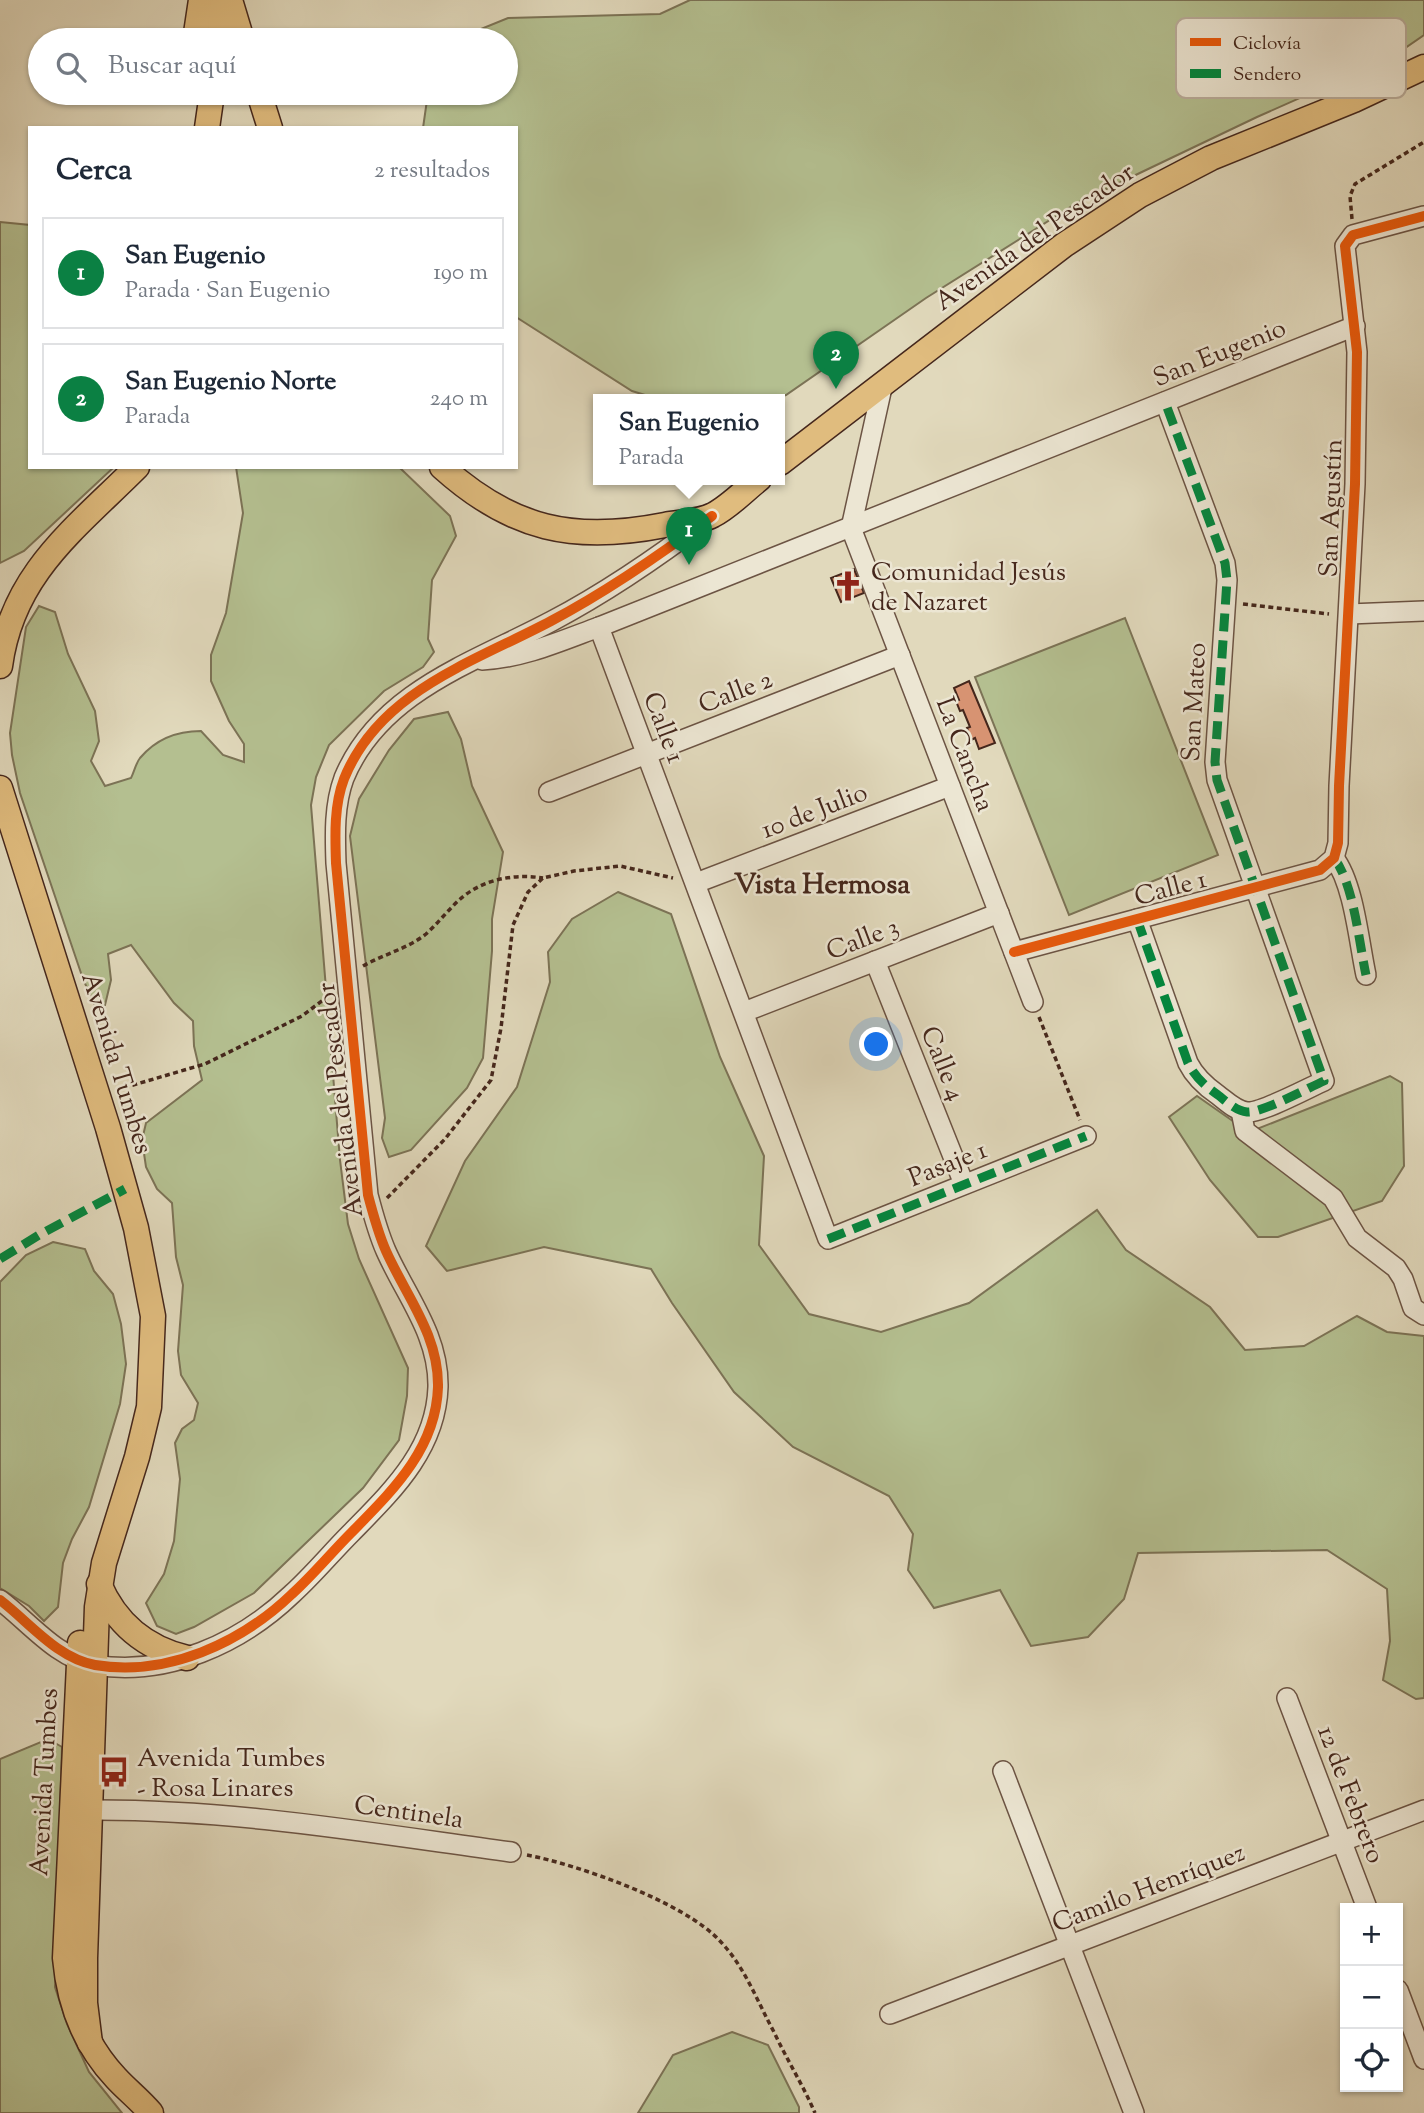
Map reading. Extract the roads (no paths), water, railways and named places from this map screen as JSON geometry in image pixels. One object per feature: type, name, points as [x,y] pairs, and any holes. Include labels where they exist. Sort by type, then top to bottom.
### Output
[{"type":"main road","points":[[197,28],[201,0]]},
{"type":"main road","points":[[220,28],[223,0]]},
{"type":"main road","points":[[230,0],[238,28]]},
{"type":"main road","name":"Avenida del Pescador","points":[[1406,75],[1424,66]]},
{"type":"main road","name":"Avenida del Pescador","points":[[785,459],[1065,245],[1140,195],[1211,158],[1358,98]]},
{"type":"main road","points":[[196,105],[199,126]]},
{"type":"main road","points":[[207,126],[210,105]]},
{"type":"main road","points":[[263,105],[269,126]]},
{"type":"main road","points":[[0,666],[4,641],[15,606],[38,569],[135,469]]},
{"type":"main road","points":[[445,469],[492,504],[531,523],[576,533],[620,533],[712,516]]},
{"type":"main road","name":"Avenida del Pescador","points":[[712,516],[751,485]]},
{"type":"main road","name":"Avenida Tumbes","points":[[0,788],[98,1097],[136,1228],[153,1316],[149,1407],[143,1436],[110,1541],[87,1663],[65,1958],[70,1999],[90,2043],[106,2067],[151,2113]]},
{"type":"main road","name":"Avenida Tumbes","points":[[90,2043],[85,2003],[90,1810],[84,1588],[92,1546],[137,1418],[152,1362]]},
{"type":"main road","points":[[100,1584],[111,1608],[129,1630],[158,1648],[187,1658]]},
{"type":"street","name":"San Agustín","points":[[1334,858],[1338,843],[1355,484],[1355,326],[1346,242],[1353,235],[1424,216]]},
{"type":"street","name":"San Eugenio","points":[[474,660],[504,659],[527,653],[599,627],[1355,326]]},
{"type":"street","points":[[851,528],[883,383]]},
{"type":"street","name":"San Mateo","points":[[1165,402],[1223,553],[1226,571],[1215,770],[1219,789],[1324,1082],[1260,1109],[1241,1111]]},
{"type":"street","name":"Avenida del Pescador","points":[[87,1663],[132,1667],[187,1658],[239,1634],[292,1594],[390,1492],[415,1460],[424,1443],[436,1406],[434,1351],[420,1316],[387,1252],[372,1212],[366,1178],[335,841],[338,801],[344,779],[359,750],[390,712],[423,687],[552,621],[632,574],[712,516]]},
{"type":"street","name":"La Cancha","points":[[851,528],[1033,1002]]},
{"type":"street","points":[[1349,614],[1424,611]]},
{"type":"street","name":"Calle 1","points":[[599,627],[828,1239]]},
{"type":"street","name":"Calle 2","points":[[549,792],[900,655]]},
{"type":"street","name":"10 de Julio","points":[[696,883],[950,786]]},
{"type":"street","points":[[1334,858],[1348,886],[1366,975]]},
{"type":"street","name":"Calle 1","points":[[1014,952],[1320,870],[1334,858]]},
{"type":"street","name":"Calle 3","points":[[744,1012],[999,913]]},
{"type":"street","points":[[1137,919],[1188,1063],[1196,1076],[1209,1089],[1241,1111],[1245,1131],[1333,1198],[1357,1238],[1396,1268],[1404,1279],[1413,1308],[1424,1315]]},
{"type":"street","name":"Calle 4","points":[[875,961],[964,1184]]},
{"type":"street","name":"Pasaje 1","points":[[828,1239],[1086,1136]]},
{"type":"street","points":[[0,1600],[52,1644],[87,1663]]},
{"type":"street","name":"12 de Febrero","points":[[1287,1698],[1365,1903]]},
{"type":"street","points":[[1003,1771],[1134,2113]]},
{"type":"street","name":"Centinela","points":[[90,1810],[156,1810],[240,1816],[361,1829],[511,1852]]},
{"type":"street","name":"Camilo Henríquez","points":[[890,2014],[1424,1810]]},
{"type":"street","points":[[1403,2003],[1424,2059]]},
{"type":"place","name":"San Eugenio Norte","points":[[836,389]]},
{"type":"place","name":"San Eugenio","points":[[689,565]]},
{"type":"place","name":"Comunidad Jesús de Nazaret","points":[[848,586]]},
{"type":"place","name":"Avenida Tumbes - Rosa Linares","points":[[114,1772]]},
{"type":"district","name":"Vista Hermosa","points":[[822,883]]}]
